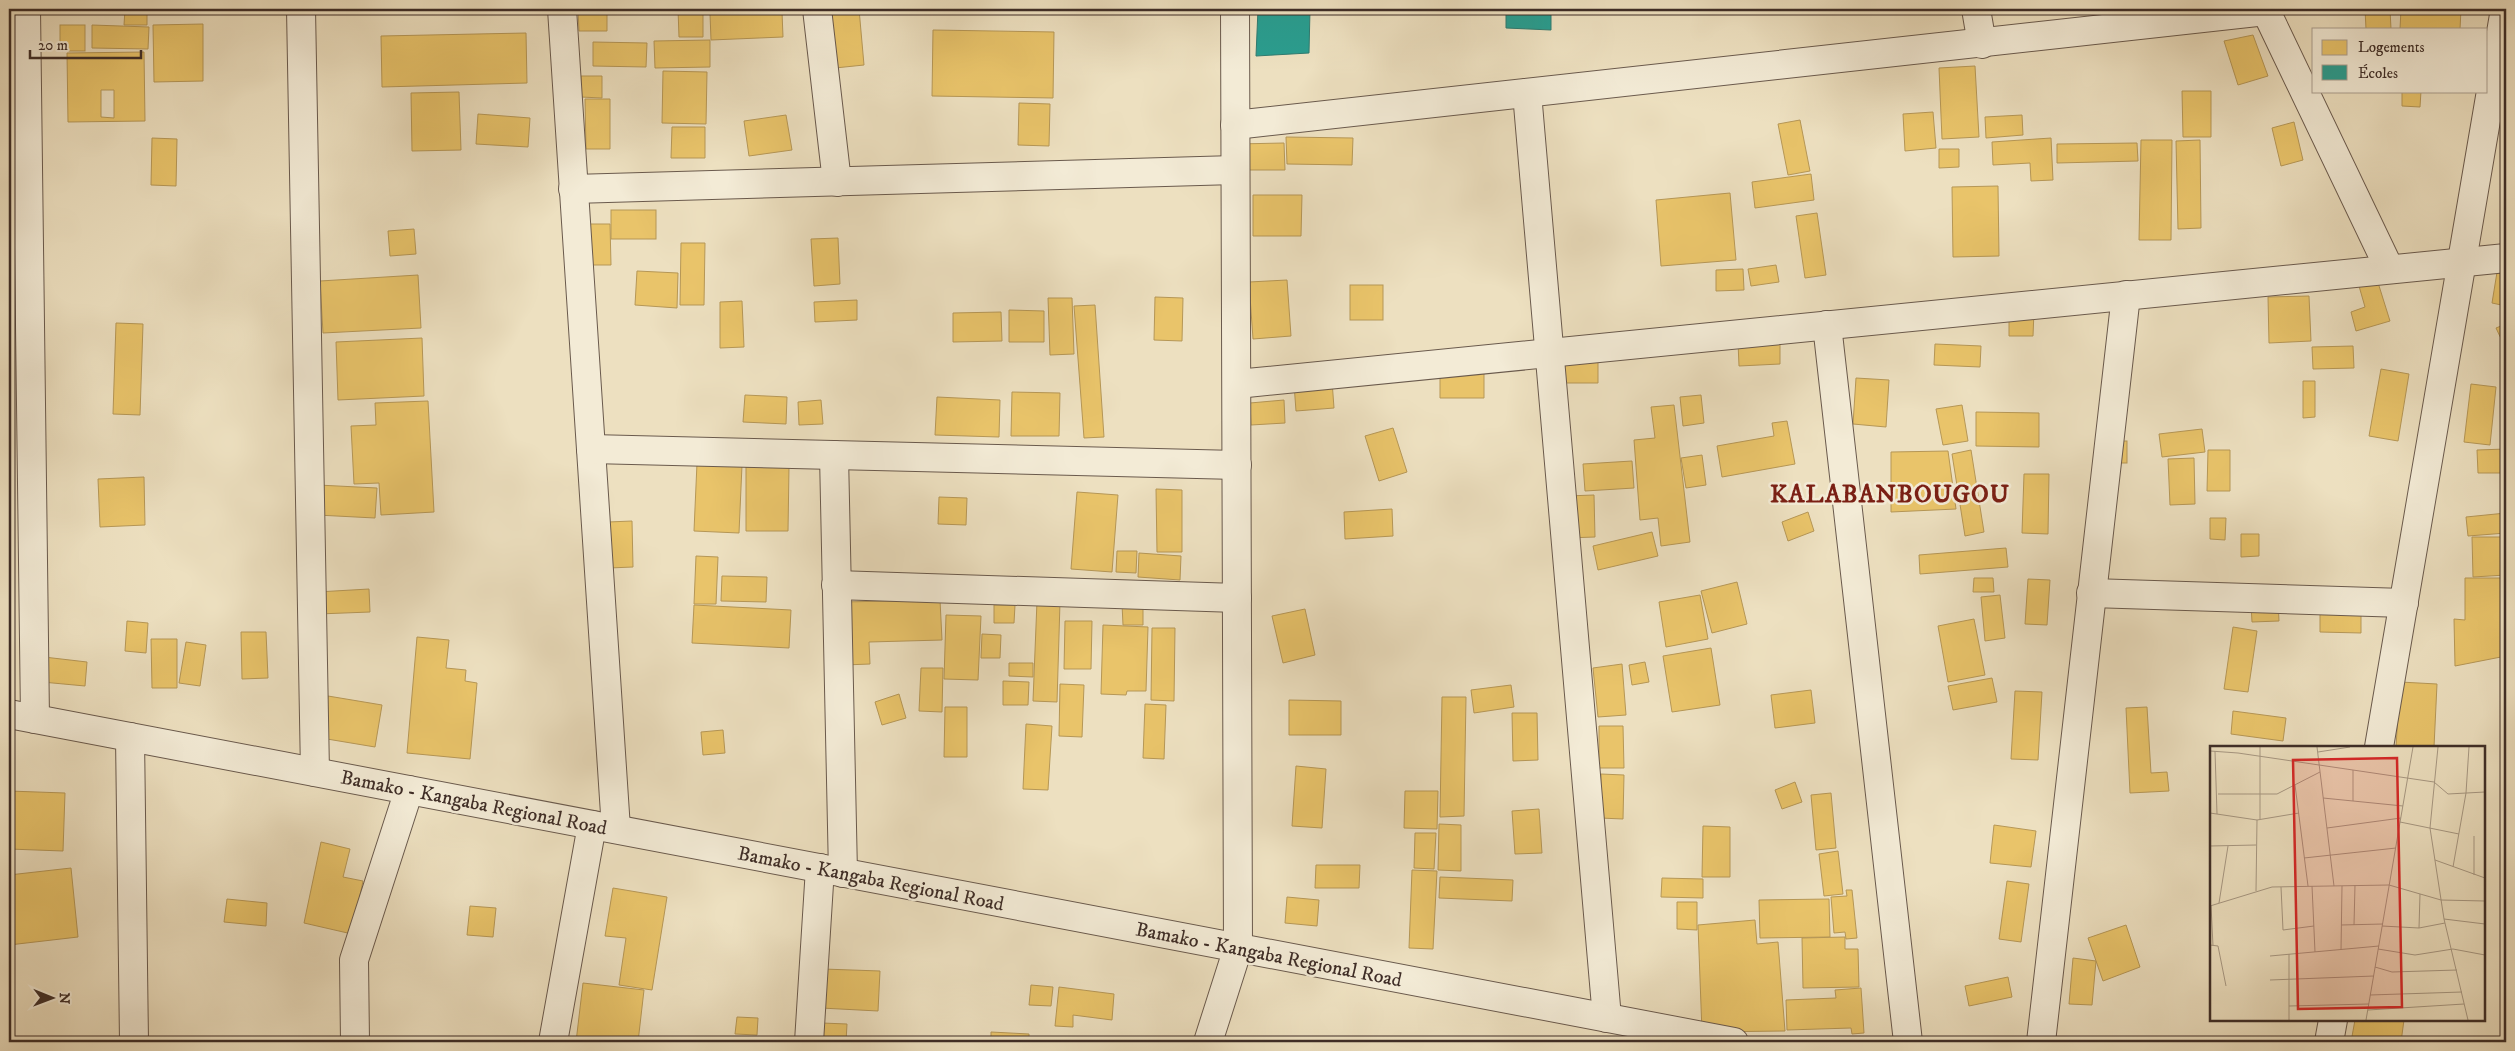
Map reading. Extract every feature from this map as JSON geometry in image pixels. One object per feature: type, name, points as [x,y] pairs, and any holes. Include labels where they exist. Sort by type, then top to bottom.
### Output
[{"type":"street","points":[[26,9],[35,719]]},
{"type":"street","points":[[301,9],[315,772]]},
{"type":"street","points":[[553,1042],[604,827],[591,449],[562,9]]},
{"type":"street","points":[[817,9],[837,182]]},
{"type":"street","points":[[1208,1042],[1238,948],[1235,9]]},
{"type":"street","points":[[1976,9],[1982,44]]},
{"type":"street","points":[[2379,746],[2506,9]]},
{"type":"street","points":[[1236,125],[1982,44],[2265,10],[2389,268]]},
{"type":"street","points":[[1526,93],[1607,1018]]},
{"type":"street","points":[[573,189],[1235,170]]},
{"type":"street","points":[[1236,384],[2389,268],[2506,258]]},
{"type":"street","points":[[2041,1042],[2126,295]]},
{"type":"street","points":[[1827,325],[1908,1042]]},
{"type":"street","points":[[591,449],[1237,466]]},
{"type":"street","points":[[809,1042],[832,870],[836,585],[834,455]]},
{"type":"street","points":[[836,585],[1237,598]]},
{"type":"street","points":[[2092,593],[2404,602]]},
{"type":"street","name":"Bamako - Kangaba Regional Road","points":[[9,714],[1734,1042]]},
{"type":"street","points":[[130,737],[134,1042]]},
{"type":"street","points":[[355,1042],[354,960],[409,790]]},
{"type":"street","points":[[2329,1042],[2333,1021]]},
{"type":"building: Logements","points":[[125,9],[147,9],[147,25],[124,25]]},
{"type":"building: Logements","points":[[578,9],[607,9],[607,31],[579,31]]},
{"type":"building: Logements","points":[[678,9],[703,9],[703,37],[679,37]]},
{"type":"building: Logements","points":[[830,9],[859,9],[864,65],[835,68]]},
{"type":"building: Logements","points":[[2365,9],[2390,9],[2391,28],[2366,28]]},
{"type":"building: Logements","points":[[2401,9],[2461,9],[2460,28],[2400,28]]},
{"type":"building: Logements","points":[[782,12],[783,37],[711,40],[710,14]]},
{"type":"building: Logements","points":[[203,24],[203,81],[154,82],[153,25]]},
{"type":"building: Logements","points":[[60,25],[85,25],[85,51],[60,51]]},
{"type":"building: Logements","points":[[92,25],[149,27],[148,49],[92,48]]},
{"type":"building: Logements","points":[[933,30],[1054,32],[1053,98],[932,96]]},
{"type":"building: Logements","points":[[526,33],[527,83],[382,87],[381,36]]},
{"type":"building: Logements","points":[[2253,35],[2268,76],[2238,85],[2224,41]]},
{"type":"building: Logements","points":[[710,40],[710,67],[655,68],[654,41]]},
{"type":"building: Logements","points":[[593,42],[647,43],[646,67],[593,66]]},
{"type":"building: Logements","points":[[144,52],[145,121],[68,122],[67,53]],"holes":[[[101,90],[114,90],[114,118],[101,117]]]},
{"type":"building: Logements","points":[[1975,66],[1979,137],[1942,139],[1939,68]]},
{"type":"building: Logements","points":[[663,71],[707,72],[706,124],[662,123]]},
{"type":"building: Logements","points":[[581,76],[602,76],[602,98],[581,97]]},
{"type":"building: Logements","points":[[2182,91],[2211,91],[2211,137],[2183,137]]},
{"type":"building: Logements","points":[[459,92],[461,150],[412,151],[411,93]]},
{"type":"building: Logements","points":[[2402,92],[2421,92],[2420,107],[2402,106]]},
{"type":"building: Logements","points":[[585,99],[610,99],[610,149],[586,149]]},
{"type":"building: Logements","points":[[1019,103],[1050,104],[1049,146],[1018,145]]},
{"type":"building: Logements","points":[[1933,112],[1936,148],[1905,151],[1903,114]]},
{"type":"building: Logements","points":[[478,114],[530,118],[528,147],[476,144]]},
{"type":"building: Logements","points":[[786,115],[792,150],[749,156],[744,121]]},
{"type":"building: Logements","points":[[2022,115],[2023,135],[1986,138],[1985,117]]},
{"type":"building: Logements","points":[[1800,120],[1810,171],[1788,175],[1778,124]]},
{"type":"building: Logements","points":[[2294,122],[2303,160],[2281,166],[2272,128]]},
{"type":"building: Logements","points":[[672,127],[705,127],[705,158],[671,158]]},
{"type":"building: Logements","points":[[1286,137],[1353,138],[1352,165],[1287,164]]},
{"type":"building: Logements","points":[[152,138],[177,139],[176,186],[151,185]]},
{"type":"building: Logements","points":[[2051,138],[2053,180],[2031,181],[2030,163],[1993,165],[1992,142]]},
{"type":"building: Logements","points":[[2141,140],[2172,140],[2171,240],[2139,240]]},
{"type":"building: Logements","points":[[2200,140],[2201,228],[2178,229],[2176,141]]},
{"type":"building: Logements","points":[[1284,143],[1285,170],[1237,170],[1237,144]]},
{"type":"building: Logements","points":[[2137,143],[2138,161],[2057,163],[2057,144]]},
{"type":"building: Logements","points":[[1939,149],[1959,149],[1959,167],[1939,168]]},
{"type":"building: Logements","points":[[1811,174],[1814,200],[1755,208],[1752,182]]},
{"type":"building: Logements","points":[[1998,186],[1999,256],[1953,257],[1952,187]]},
{"type":"building: Logements","points":[[1730,193],[1736,260],[1661,266],[1656,200]]},
{"type":"building: Logements","points":[[1253,195],[1302,195],[1301,236],[1253,236]]},
{"type":"building: Logements","points":[[611,210],[656,210],[656,239],[611,239]]},
{"type":"building: Logements","points":[[1817,213],[1826,275],[1805,278],[1796,216]]},
{"type":"building: Logements","points":[[589,224],[610,224],[611,265],[590,265]]},
{"type":"building: Logements","points":[[414,229],[416,254],[390,256],[388,231]]},
{"type":"building: Logements","points":[[838,238],[840,284],[814,286],[811,239]]},
{"type":"building: Logements","points":[[681,243],[705,243],[704,305],[680,305]]},
{"type":"building: Logements","points":[[2499,260],[2506,261],[2506,306],[2492,303]]},
{"type":"building: Logements","points":[[1776,265],[1779,282],[1751,286],[1748,269]]},
{"type":"building: Logements","points":[[1743,269],[1744,290],[1716,291],[1716,270]]},
{"type":"building: Logements","points":[[637,271],[678,273],[677,308],[635,305]]},
{"type":"building: Logements","points":[[2375,273],[2390,321],[2356,331],[2351,312],[2365,307],[2357,279]]},
{"type":"building: Logements","points":[[418,275],[421,328],[323,333],[320,281]]},
{"type":"building: Logements","points":[[1287,280],[1291,336],[1253,339],[1249,282]]},
{"type":"building: Logements","points":[[1350,285],[1383,285],[1383,320],[1350,320]]},
{"type":"building: Logements","points":[[2309,296],[2311,341],[2269,343],[2268,297]]},
{"type":"building: Logements","points":[[1155,297],[1183,298],[1182,341],[1154,340]]},
{"type":"building: Logements","points":[[1048,298],[1072,298],[1074,354],[1050,355]]},
{"type":"building: Logements","points":[[857,300],[857,320],[815,322],[814,302]]},
{"type":"building: Logements","points":[[742,301],[744,347],[720,348],[720,302]]},
{"type":"building: Logements","points":[[1095,305],[1104,437],[1084,438],[1074,306]]},
{"type":"building: Logements","points":[[1009,310],[1044,311],[1044,342],[1009,342]]},
{"type":"building: Logements","points":[[2009,311],[2034,311],[2033,336],[2009,336]]},
{"type":"building: Logements","points":[[1001,312],[1002,341],[953,342],[953,313]]},
{"type":"building: Logements","points":[[116,323],[143,324],[140,415],[113,414]]},
{"type":"building: Logements","points":[[2506,324],[2506,344],[2504,345],[2496,328]]},
{"type":"building: Logements","points":[[422,338],[424,396],[338,400],[336,342]]},
{"type":"building: Logements","points":[[1780,340],[1780,364],[1739,366],[1738,342]]},
{"type":"building: Logements","points":[[1935,344],[1981,346],[1980,367],[1934,365]]},
{"type":"building: Logements","points":[[2353,346],[2354,368],[2313,369],[2312,347]]},
{"type":"building: Logements","points":[[1564,358],[1598,358],[1598,383],[1565,383]]},
{"type":"building: Logements","points":[[1440,364],[1484,365],[1484,398],[1440,398]]},
{"type":"building: Logements","points":[[2381,369],[2409,374],[2398,441],[2369,436]]},
{"type":"building: Logements","points":[[1856,378],[1889,380],[1886,427],[1853,424]]},
{"type":"building: Logements","points":[[1332,381],[1334,408],[1296,411],[1294,384]]},
{"type":"building: Logements","points":[[2303,381],[2315,381],[2315,417],[2303,418]]},
{"type":"building: Logements","points":[[2471,384],[2496,387],[2490,445],[2464,442]]},
{"type":"building: Logements","points":[[1012,392],[1060,393],[1059,436],[1011,436]]},
{"type":"building: Logements","points":[[745,395],[787,397],[786,424],[743,422]]},
{"type":"building: Logements","points":[[1701,395],[1704,423],[1683,426],[1680,397]]},
{"type":"building: Logements","points":[[937,397],[1000,400],[999,437],[935,435]]},
{"type":"building: Logements","points":[[821,400],[823,424],[799,425],[798,402]]},
{"type":"building: Logements","points":[[1284,400],[1285,423],[1251,425],[1250,403]]},
{"type":"building: Logements","points":[[428,401],[434,512],[381,515],[379,483],[354,484],[351,426],[376,425],[375,403]]},
{"type":"building: Logements","points":[[1674,405],[1690,542],[1661,546],[1658,518],[1640,520],[1634,440],[1655,438],[1651,407]]},
{"type":"building: Logements","points":[[1962,405],[1968,441],[1943,445],[1936,409]]},
{"type":"building: Logements","points":[[1976,412],[2039,413],[2039,447],[1976,446]]},
{"type":"building: Logements","points":[[1787,421],[1795,464],[1722,477],[1717,446],[1774,436],[1772,423]]},
{"type":"building: Logements","points":[[1393,428],[1407,472],[1379,481],[1365,436]]},
{"type":"building: Logements","points":[[2202,429],[2205,452],[2162,457],[2159,434]]},
{"type":"building: Logements","points":[[2111,441],[2127,441],[2127,463],[2111,463]]},
{"type":"building: Logements","points":[[2506,449],[2506,473],[2478,473],[2477,450]]},
{"type":"building: Logements","points":[[1971,450],[1984,532],[1965,536],[1952,454]]},
{"type":"building: Logements","points":[[2208,450],[2230,450],[2230,491],[2207,491]]},
{"type":"building: Logements","points":[[1948,451],[1956,509],[1891,512],[1891,452]]},
{"type":"building: Logements","points":[[1702,455],[1706,485],[1686,488],[1681,458]]},
{"type":"building: Logements","points":[[2194,458],[2195,504],[2170,505],[2168,459]]},
{"type":"building: Logements","points":[[1632,461],[1634,488],[1585,491],[1583,464]]},
{"type":"building: Logements","points":[[697,463],[742,465],[739,533],[694,531]]},
{"type":"building: Logements","points":[[746,467],[789,467],[788,531],[746,531]]},
{"type":"building: Logements","points":[[2024,474],[2049,474],[2048,534],[2022,533]]},
{"type":"building: Logements","points":[[144,477],[145,525],[100,527],[98,479]]},
{"type":"building: Logements","points":[[318,485],[377,488],[375,518],[317,515]]},
{"type":"building: Logements","points":[[1156,489],[1182,490],[1182,552],[1157,552]]},
{"type":"building: Logements","points":[[1077,492],[1118,495],[1112,572],[1071,569]]},
{"type":"building: Logements","points":[[1594,495],[1595,537],[1567,538],[1566,496]]},
{"type":"building: Logements","points":[[939,497],[967,498],[966,525],[938,524]]},
{"type":"building: Logements","points":[[1392,509],[1393,536],[1345,539],[1344,512]]},
{"type":"building: Logements","points":[[1808,512],[1814,531],[1788,541],[1782,522]]},
{"type":"building: Logements","points":[[2506,513],[2506,533],[2468,536],[2466,517]]},
{"type":"building: Logements","points":[[2210,518],[2226,518],[2225,540],[2210,539]]},
{"type":"building: Logements","points":[[632,521],[633,567],[609,568],[608,522]]},
{"type":"building: Logements","points":[[1652,532],[1658,556],[1598,570],[1593,546]]},
{"type":"building: Logements","points":[[2241,534],[2259,534],[2259,556],[2241,557]]},
{"type":"building: Logements","points":[[2472,537],[2505,537],[2506,575],[2473,577]]},
{"type":"building: Logements","points":[[2006,548],[2008,567],[1920,574],[1919,555]]},
{"type":"building: Logements","points":[[1117,551],[1137,551],[1136,573],[1116,572]]},
{"type":"building: Logements","points":[[1139,553],[1181,556],[1180,580],[1138,577]]},
{"type":"building: Logements","points":[[696,556],[718,557],[716,604],[694,604]]},
{"type":"building: Logements","points":[[722,576],[767,577],[766,602],[721,601]]},
{"type":"building: Logements","points":[[1974,578],[1993,578],[1994,592],[1973,592]]},
{"type":"building: Logements","points":[[2465,578],[2506,578],[2506,656],[2455,666],[2454,619],[2465,620]]},
{"type":"building: Logements","points":[[2028,579],[2050,580],[2047,625],[2025,624]]},
{"type":"building: Logements","points":[[1737,582],[1747,624],[1712,633],[1701,591]]},
{"type":"building: Logements","points":[[369,589],[370,612],[318,614],[317,592]]},
{"type":"building: Logements","points":[[1700,595],[1708,639],[1666,647],[1659,602]]},
{"type":"building: Logements","points":[[2000,595],[2005,638],[1985,641],[1981,597]]},
{"type":"building: Logements","points":[[940,600],[942,640],[869,642],[870,664],[844,665],[842,602]]},
{"type":"building: Logements","points":[[1037,601],[1060,602],[1057,702],[1033,701]]},
{"type":"building: Logements","points":[[2278,602],[2279,621],[2252,622],[2251,604]]},
{"type":"building: Logements","points":[[2320,603],[2361,604],[2361,633],[2320,632]]},
{"type":"building: Logements","points":[[1122,604],[1143,604],[1143,625],[1123,625]]},
{"type":"building: Logements","points":[[694,605],[791,610],[789,648],[692,643]]},
{"type":"building: Logements","points":[[994,605],[1015,605],[1014,623],[994,623]]},
{"type":"building: Logements","points":[[1305,609],[1315,655],[1283,663],[1272,616]]},
{"type":"building: Logements","points":[[946,615],[981,616],[978,680],[944,679]]},
{"type":"building: Logements","points":[[1974,619],[1985,675],[1948,682],[1938,626]]},
{"type":"building: Logements","points":[[127,621],[148,623],[146,653],[125,651]]},
{"type":"building: Logements","points":[[1065,621],[1092,621],[1091,669],[1064,669]]},
{"type":"building: Logements","points":[[1103,625],[1148,627],[1146,691],[1127,691],[1126,695],[1101,694]]},
{"type":"building: Logements","points":[[2233,627],[2257,631],[2248,692],[2224,689]]},
{"type":"building: Logements","points":[[1152,628],[1175,628],[1174,701],[1151,700]]},
{"type":"building: Logements","points":[[241,632],[266,632],[268,678],[242,679]]},
{"type":"building: Logements","points":[[982,634],[1001,635],[1000,658],[981,658]]},
{"type":"building: Logements","points":[[417,637],[449,640],[446,668],[466,670],[465,681],[477,683],[470,759],[407,753]]},
{"type":"building: Logements","points":[[151,639],[177,639],[177,688],[152,688]]},
{"type":"building: Logements","points":[[186,642],[206,645],[200,686],[179,683]]},
{"type":"building: Logements","points":[[1711,648],[1720,705],[1672,712],[1663,656]]},
{"type":"building: Logements","points":[[44,657],[87,662],[85,686],[42,682]]},
{"type":"building: Logements","points":[[1645,662],[1649,682],[1632,685],[1629,665]]},
{"type":"building: Logements","points":[[1009,663],[1033,663],[1033,677],[1009,676]]},
{"type":"building: Logements","points":[[1622,664],[1626,715],[1598,717],[1593,668]]},
{"type":"building: Logements","points":[[921,668],[943,668],[942,712],[919,711]]},
{"type":"building: Logements","points":[[1992,678],[1997,702],[1953,710],[1948,686]]},
{"type":"building: Logements","points":[[1003,681],[1029,682],[1028,705],[1003,705]]},
{"type":"building: Logements","points":[[2400,682],[2437,684],[2434,746],[2396,746]]},
{"type":"building: Logements","points":[[1060,684],[1084,685],[1082,737],[1059,736]]},
{"type":"building: Logements","points":[[1511,685],[1514,707],[1474,713],[1471,690]]},
{"type":"building: Logements","points":[[1811,690],[1815,723],[1775,728],[1771,695]]},
{"type":"building: Logements","points":[[2015,691],[2042,692],[2038,760],[2011,759]]},
{"type":"building: Logements","points":[[899,694],[906,718],[882,725],[875,702]]},
{"type":"building: Logements","points":[[328,696],[382,705],[375,747],[321,738]]},
{"type":"building: Logements","points":[[1442,697],[1466,697],[1464,816],[1440,817]]},
{"type":"building: Logements","points":[[1289,700],[1341,701],[1341,735],[1289,735]]},
{"type":"building: Logements","points":[[1145,704],[1166,705],[1164,759],[1143,758]]},
{"type":"building: Logements","points":[[945,707],[967,707],[967,757],[944,757]]},
{"type":"building: Logements","points":[[2147,707],[2151,773],[2167,772],[2169,791],[2130,793],[2126,708]]},
{"type":"building: Logements","points":[[2233,711],[2286,718],[2283,741],[2231,734]]},
{"type":"building: Logements","points":[[1512,713],[1537,713],[1538,760],[1513,761]]},
{"type":"building: Logements","points":[[1026,724],[1052,726],[1048,790],[1023,789]]},
{"type":"building: Logements","points":[[1599,726],[1623,726],[1624,768],[1599,768]]},
{"type":"building: Logements","points":[[723,730],[725,753],[703,755],[701,732]]},
{"type":"building: Logements","points":[[1296,766],[1326,769],[1322,828],[1292,826]]},
{"type":"building: Logements","points":[[1601,774],[1624,775],[1623,819],[1600,818]]},
{"type":"building: Logements","points":[[1795,782],[1802,802],[1782,809],[1775,790]]},
{"type":"building: Logements","points":[[9,791],[65,793],[63,851],[9,849]]},
{"type":"building: Logements","points":[[1405,791],[1438,791],[1437,829],[1404,828]]},
{"type":"building: Logements","points":[[1831,793],[1836,848],[1816,850],[1811,795]]},
{"type":"building: Logements","points":[[1539,809],[1542,853],[1515,854],[1512,811]]},
{"type":"building: Logements","points":[[1439,824],[1461,825],[1461,871],[1438,870]]},
{"type":"building: Logements","points":[[1994,825],[2036,831],[2031,867],[1990,863]]},
{"type":"building: Logements","points":[[1703,826],[1730,827],[1730,877],[1702,877]]},
{"type":"building: Logements","points":[[1415,833],[1436,833],[1434,869],[1414,868]]},
{"type":"building: Logements","points":[[321,842],[350,849],[343,877],[363,881],[352,934],[304,923]]},
{"type":"building: Logements","points":[[1838,851],[1843,894],[1824,896],[1819,854]]},
{"type":"building: Logements","points":[[1316,865],[1360,865],[1359,888],[1315,888]]},
{"type":"building: Logements","points":[[71,868],[78,937],[9,945],[9,875]]},
{"type":"building: Logements","points":[[1412,870],[1437,871],[1433,949],[1409,948]]},
{"type":"building: Logements","points":[[1440,877],[1513,880],[1512,901],[1439,898]]},
{"type":"building: Logements","points":[[1662,878],[1703,879],[1703,898],[1661,897]]},
{"type":"building: Logements","points":[[2007,881],[2029,884],[2021,942],[1999,939]]},
{"type":"building: Logements","points":[[613,888],[667,897],[652,990],[619,985],[626,938],[605,936]]},
{"type":"building: Logements","points":[[1846,890],[1852,890],[1857,938],[1846,939],[1845,932],[1834,933],[1831,897],[1847,896]]},
{"type":"building: Logements","points":[[1287,897],[1319,900],[1317,926],[1285,923]]},
{"type":"building: Logements","points":[[227,899],[267,903],[266,926],[224,922]]},
{"type":"building: Logements","points":[[1829,899],[1830,937],[1760,938],[1759,900]]},
{"type":"building: Logements","points":[[1677,902],[1697,902],[1697,930],[1677,929]]},
{"type":"building: Logements","points":[[470,906],[496,908],[493,937],[467,935]]},
{"type":"building: Logements","points":[[1755,920],[1757,944],[1778,942],[1785,1031],[1702,1032],[1698,925]]},
{"type":"building: Logements","points":[[2126,925],[2140,967],[2103,981],[2088,938]]},
{"type":"building: Logements","points":[[1845,937],[1845,949],[1858,949],[1859,987],[1803,988],[1802,938]]},
{"type":"building: Logements","points":[[2073,958],[2096,961],[2092,1005],[2069,1004]]},
{"type":"building: Logements","points":[[823,969],[880,971],[878,1011],[821,1008]]},
{"type":"building: Logements","points":[[2008,977],[2012,997],[1969,1006],[1965,986]]},
{"type":"building: Logements","points":[[583,983],[644,990],[638,1042],[576,1042]]},
{"type":"building: Logements","points":[[1031,985],[1053,987],[1051,1006],[1029,1005]]},
{"type":"building: Logements","points":[[1059,987],[1114,994],[1112,1020],[1073,1015],[1073,1027],[1055,1026]]},
{"type":"building: Logements","points":[[1861,988],[1864,1033],[1852,1034],[1851,1028],[1787,1030],[1786,1000],[1836,998],[1835,990]]},
{"type":"building: Logements","points":[[737,1017],[758,1018],[757,1035],[735,1034]]},
{"type":"building: Logements","points":[[2355,1021],[2404,1021],[2401,1042],[2351,1042]]},
{"type":"building: Logements","points":[[822,1023],[847,1024],[846,1042],[821,1042]]},
{"type":"building: Logements","points":[[991,1032],[1029,1034],[1029,1042],[991,1042]]},
{"type":"building: Écoles","points":[[1258,9],[1310,9],[1309,53],[1256,56]]},
{"type":"building: Écoles","points":[[1506,9],[1551,9],[1551,30],[1506,28]]},
{"type":"district","name":"KALABANBOUGOU","points":[[1890,493]]}]
